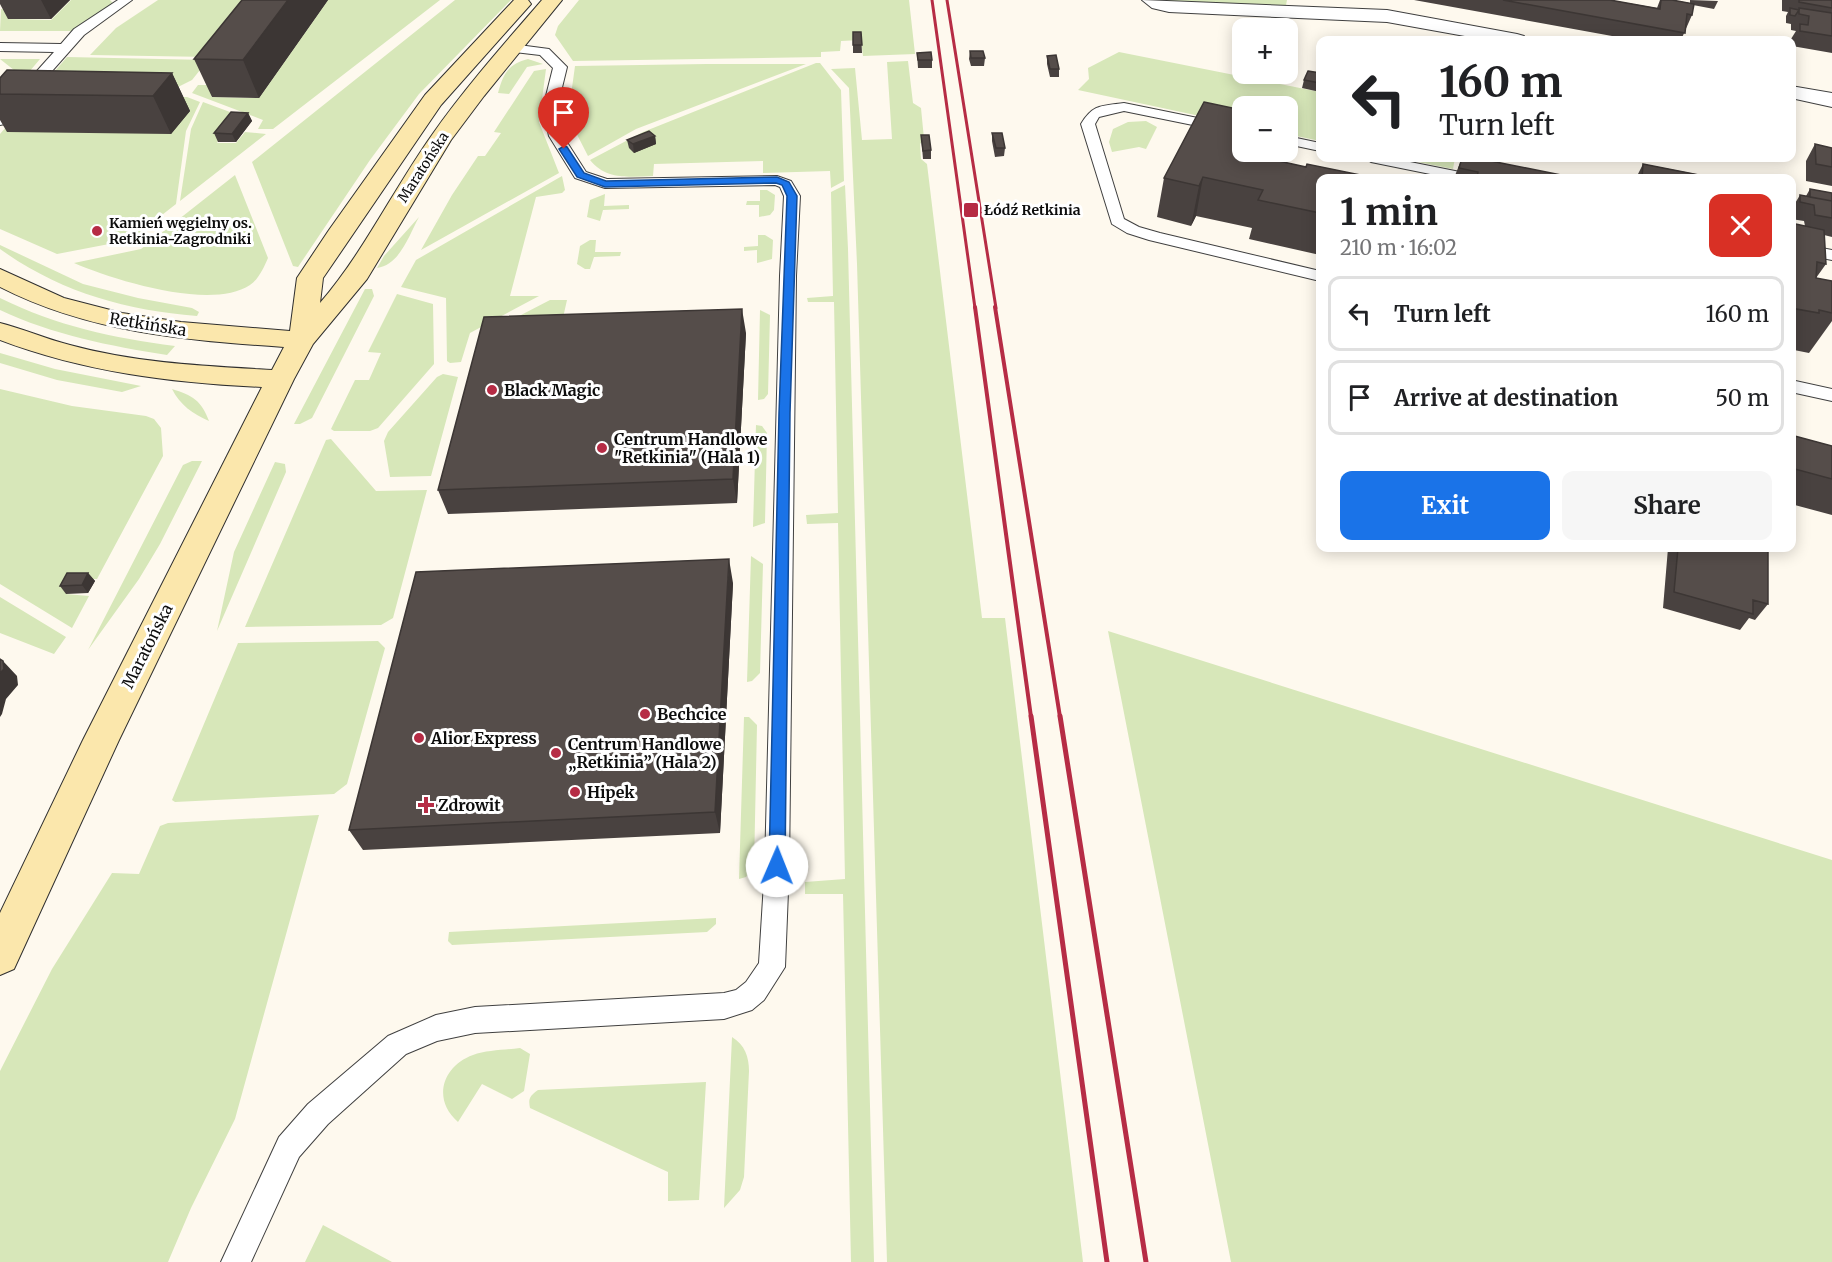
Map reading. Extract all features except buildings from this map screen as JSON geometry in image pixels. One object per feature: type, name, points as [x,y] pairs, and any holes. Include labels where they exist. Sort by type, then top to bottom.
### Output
[{"type":"main road","name":"Maratońska","points":[[303,340],[310,278],[341,230],[434,100],[525,0]]},
{"type":"main road","name":"Maratońska","points":[[0,956],[100,740],[280,379],[303,340],[354,279],[441,138],[511,48],[552,0]]},
{"type":"main road","name":"Retkińska","points":[[0,277],[47,300],[123,321],[177,330],[303,340]]},
{"type":"main road","points":[[0,331],[42,346],[106,363],[232,377],[280,379]]},
{"type":"street","points":[[1153,1],[1166,6],[1312,6],[1387,16],[1495,36]]},
{"type":"street","points":[[1796,93],[1832,100]]},
{"type":"lane","points":[[0,121],[83,28],[126,0]]},
{"type":"lane","points":[[0,47],[64,48]]},
{"type":"lane","points":[[236,1262],[289,1147],[318,1114],[397,1045],[436,1028],[476,1020],[724,1006],[743,1001],[755,991],[772,967],[777,866],[788,276],[792,196],[786,184],[777,180],[605,184],[580,175],[556,136],[550,108],[560,67],[544,51],[511,48]]},
{"type":"lane","points":[[1232,129],[1124,107],[1101,110],[1094,114],[1088,124],[1117,221],[1122,226],[1155,237],[1316,275]]},
{"type":"lane","points":[[1298,142],[1316,146]]},
{"type":"lane","points":[[1391,162],[1450,174]]},
{"type":"lane","points":[[1796,248],[1832,255]]},
{"type":"lane","points":[[1796,387],[1832,396]]},
{"type":"green space","points":[[71,0],[110,0],[114,4],[72,31],[0,31],[1,9],[17,10],[8,19],[51,20]]},
{"type":"green space","points":[[158,0],[254,0],[210,57],[90,55],[116,28]]},
{"type":"green space","points":[[328,0],[440,0],[273,129],[258,129],[263,120],[192,93],[198,85],[219,85],[211,97],[259,98]]},
{"type":"green space","points":[[455,0],[511,0],[419,94],[370,160],[298,267],[293,266],[252,162]]},
{"type":"green space","points":[[579,0],[909,0],[915,54],[863,56],[861,40],[841,41],[840,51],[821,52],[821,57],[573,61],[555,35],[558,26]]},
{"type":"green space","points":[[1164,0],[1287,0],[1286,5],[1281,9],[1171,3]]},
{"type":"green space","points":[[1119,52],[1232,74],[1232,84],[1280,84],[1316,91],[1316,140],[1298,136],[1298,96],[1232,96],[1232,123],[1078,90],[1089,79],[1088,68]]},
{"type":"green space","points":[[67,57],[208,60],[192,80],[178,87],[42,86]]},
{"type":"green space","points":[[0,59],[40,59],[24,78]]},
{"type":"green space","points":[[528,59],[543,64],[527,67],[509,94],[498,93],[507,71]]},
{"type":"green space","points":[[908,61],[913,103],[921,108],[924,139],[920,144],[921,159],[927,164],[982,618],[1005,618],[1083,1262],[887,1262],[857,264],[849,88],[831,69],[855,68],[862,140],[892,139],[887,62]]},
{"type":"green space","points":[[820,63],[841,90],[844,181],[831,188],[830,171],[763,173],[763,161],[654,164],[653,176],[635,177],[618,176],[603,171],[590,160],[643,132]]},
{"type":"green space","points":[[806,64],[636,129],[588,156],[568,117],[575,66]]},
{"type":"green space","points":[[546,69],[539,122],[559,173],[421,250],[452,195],[478,156],[485,156],[501,133],[494,132],[534,71]]},
{"type":"green space","points":[[187,97],[200,102],[186,131],[176,204],[130,240],[57,254],[0,229],[0,134],[31,98]]},
{"type":"green space","points":[[203,102],[230,112],[218,130],[223,132],[217,143],[236,143],[245,132],[266,134],[180,201],[191,129]]},
{"type":"green space","points":[[1146,121],[1157,127],[1146,149],[1139,147],[1112,152],[1109,142],[1113,129],[1128,122]]},
{"type":"green space","points":[[1418,162],[1454,162],[1453,169]]},
{"type":"green space","points":[[235,175],[268,258],[259,276],[250,285],[233,292],[212,295],[188,294],[137,284],[74,263],[141,249]]},
{"type":"green space","points":[[562,176],[565,190],[562,193],[536,197],[510,296],[539,296],[470,333],[461,362],[450,363],[447,361],[446,298],[401,287],[416,260]]},
{"type":"green space","points":[[845,185],[874,1262],[851,1262],[843,894],[805,894],[805,882],[845,879],[838,523],[807,524],[806,515],[838,513],[834,302],[808,302],[807,298],[833,296],[831,192]]},
{"type":"green space","points":[[760,190],[767,190],[775,195],[774,210],[770,215],[759,217],[759,205],[746,205],[747,201],[760,201]]},
{"type":"green space","points":[[605,194],[604,206],[629,205],[629,209],[603,210],[600,221],[587,217],[590,200]]},
{"type":"green space","points":[[419,217],[398,255],[385,266],[377,268],[384,256]]},
{"type":"green space","points":[[758,235],[765,235],[773,240],[772,259],[757,263],[757,250],[744,251],[744,247],[758,246]]},
{"type":"green space","points":[[590,240],[596,240],[595,252],[621,252],[620,256],[594,257],[590,269],[585,269],[577,264],[580,246]]},
{"type":"green space","points":[[0,245],[83,284],[138,298],[192,308],[199,312],[197,316],[144,309],[118,304],[69,288],[23,264],[0,249]]},
{"type":"green space","points":[[365,289],[372,289],[374,296],[312,418],[300,424],[294,424]]},
{"type":"green space","points":[[397,294],[433,304],[434,364],[378,428],[370,431],[334,431],[331,429],[355,380],[369,380],[381,353],[368,352]]},
{"type":"green space","points":[[0,298],[21,308],[86,330],[175,346],[167,355],[61,333],[0,310]]},
{"type":"green space","points":[[550,300],[567,300],[560,331],[496,328]]},
{"type":"green space","points":[[760,310],[770,315],[768,394],[764,399],[758,400]]},
{"type":"green space","points":[[0,353],[55,369],[141,386],[122,392],[57,380],[0,363]]},
{"type":"green space","points":[[443,374],[458,377],[431,476],[390,477],[384,441],[388,432],[437,377]]},
{"type":"green space","points":[[0,389],[72,406],[146,416],[154,419],[161,428],[163,456],[97,579],[75,579],[66,594],[89,596],[72,628],[0,584]]},
{"type":"green space","points":[[172,389],[195,400],[203,408],[209,421],[188,408]]},
{"type":"green space","points":[[756,425],[762,426],[767,433],[765,523],[753,527]]},
{"type":"green space","points":[[331,439],[376,491],[427,490],[393,618],[381,625],[245,627],[326,440]]},
{"type":"green space","points":[[192,461],[202,461],[160,544],[139,579],[88,650],[183,465]]},
{"type":"green space","points":[[275,462],[285,464],[286,472],[217,631],[234,552]]},
{"type":"green space","points":[[751,556],[763,564],[760,673],[752,681],[747,682]]},
{"type":"green space","points":[[0,597],[66,637],[54,654],[0,633]]},
{"type":"green space","points":[[1108,631],[1832,860],[1832,1262],[1231,1262]]},
{"type":"green space","points":[[378,641],[385,648],[347,784],[334,794],[175,802],[172,800],[238,643]]},
{"type":"green space","points":[[744,717],[749,717],[757,725],[754,867],[746,877],[739,879]]},
{"type":"green space","points":[[319,815],[235,1119],[191,1208],[168,1262],[0,1262],[0,1071],[52,969],[112,873],[139,874],[160,826],[168,823]]},
{"type":"green space","points":[[716,918],[716,924],[707,932],[452,945],[448,941],[449,932]]},
{"type":"green space","points":[[732,1037],[745,1052],[749,1071],[744,1177],[740,1190],[724,1208]]},
{"type":"green space","points":[[520,1048],[530,1054],[524,1091],[512,1099],[482,1084],[458,1122],[445,1104],[443,1094],[444,1084],[454,1067],[462,1060],[478,1053]]},
{"type":"green space","points":[[706,1082],[699,1200],[668,1201],[668,1172],[530,1108],[529,1105],[530,1098],[538,1090]]},
{"type":"green space","points":[[323,1225],[392,1262],[305,1262]]},
{"type":"railway","points":[[932,0],[975,308]]},
{"type":"railway","points":[[947,0],[996,308]]},
{"type":"railway","points":[[975,307],[1031,717]]},
{"type":"railway","points":[[995,307],[1060,717]]},
{"type":"railway","points":[[1031,716],[1107,1262]]},
{"type":"railway","points":[[1060,716],[1146,1262]]},
{"type":"place","name":"Łódź Retkinia","points":[[971,210]]},
{"type":"place","name":"Kamień węgielny os. Retkinia-Zagrodniki","points":[[97,231]]},
{"type":"place","name":"Black Magic","points":[[492,390]]},
{"type":"place","name":"Centrum Handlowe \"Retkinia\" (Hala 1)","points":[[602,448]]},
{"type":"place","name":"Bechcice","points":[[645,714]]},
{"type":"place","name":"Alior Express","points":[[419,738]]},
{"type":"place","name":"Centrum Handlowe „Retkinia” (Hala 2)","points":[[556,753]]},
{"type":"place","name":"Hipek","points":[[575,792]]},
{"type":"place","name":"Zdrowit","points":[[426,805]]},
{"type":"route","points":[[564,149],[580,175],[605,184],[777,180],[786,184],[790,189],[792,196],[784,413],[777,866]]}]
